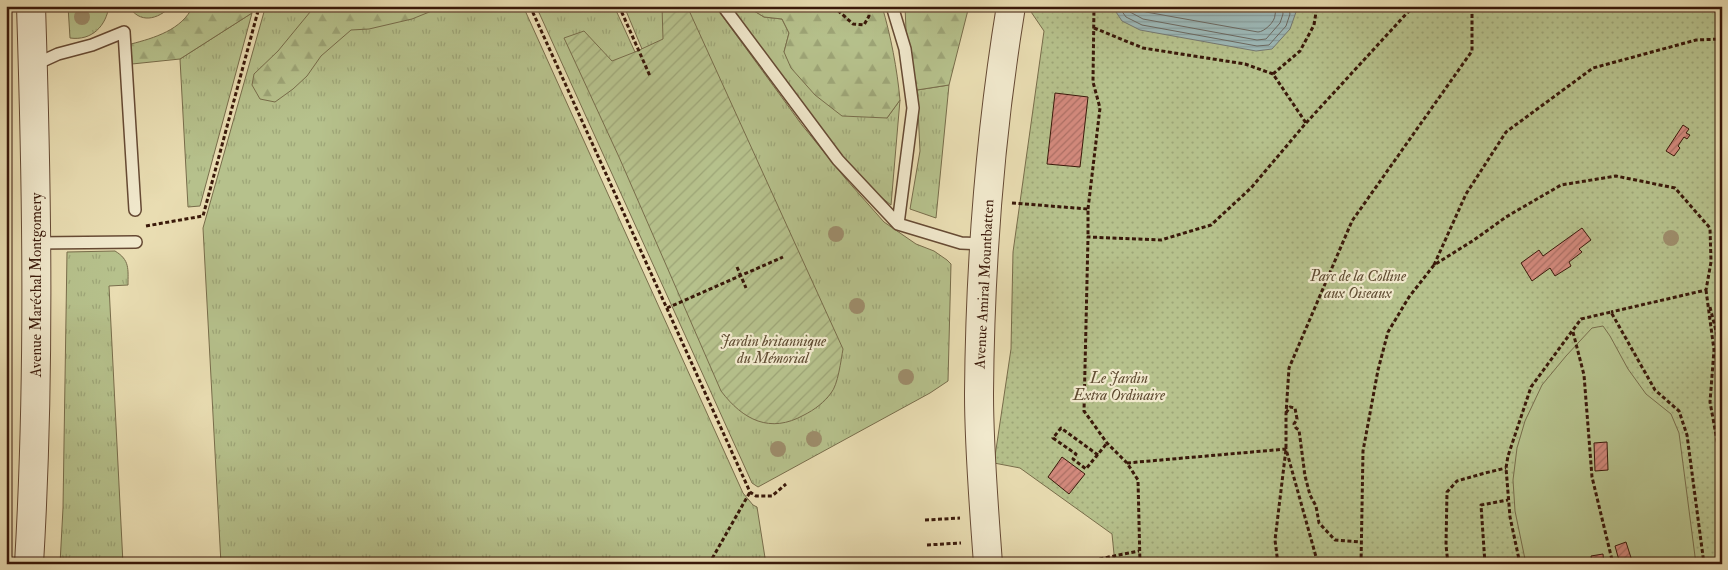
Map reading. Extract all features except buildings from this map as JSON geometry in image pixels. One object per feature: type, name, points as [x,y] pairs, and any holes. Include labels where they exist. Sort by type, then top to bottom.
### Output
[{"type":"street","name":"Avenue Maréchal Montgomery","points":[[29,564],[34,491],[38,319],[31,6]]},
{"type":"street","name":"Avenue Amiral Mountbatten","points":[[988,564],[979,394],[984,244],[998,83],[1011,6]]},
{"type":"lane","points":[[723,6],[838,160],[898,224],[961,243],[984,244]]},
{"type":"lane","points":[[892,6],[905,49],[913,108],[898,224]]},
{"type":"lane","points":[[33,66],[58,54],[92,45],[124,32],[135,210]]},
{"type":"lane","points":[[36,243],[136,242]]},
{"type":"path","points":[[145,226],[203,216],[258,11],[257,6]]},
{"type":"path","points":[[530,6],[750,492],[756,496],[772,496],[786,484]]},
{"type":"path","points":[[619,6],[650,76]]},
{"type":"path","points":[[833,6],[853,24],[864,25],[869,16],[869,6]]},
{"type":"path","points":[[1094,6],[1093,82],[1100,108],[1088,209],[1084,411],[1107,443],[1127,463],[1138,480],[1140,564]]},
{"type":"path","points":[[1273,74],[1300,51],[1314,25],[1317,6]]},
{"type":"path","points":[[1088,237],[1161,240],[1211,225],[1251,188],[1306,122],[1406,13],[1416,6]]},
{"type":"path","points":[[1278,564],[1275,540],[1286,449],[1289,368],[1352,221],[1472,50],[1472,6]]},
{"type":"path","points":[[1094,28],[1143,48],[1245,64],[1273,74],[1306,122]]},
{"type":"path","points":[[1361,564],[1363,450],[1378,370],[1388,332],[1409,297],[1434,265],[1466,194],[1506,132],[1593,68],[1696,40],[1722,39]]},
{"type":"path","points":[[1434,265],[1506,217],[1561,185],[1616,176],[1675,188],[1710,228],[1711,262],[1706,290],[1714,350],[1710,402],[1722,468]]},
{"type":"path","points":[[1005,202],[1088,209]]},
{"type":"path","points":[[667,308],[783,257]]},
{"type":"path","points":[[736,267],[746,288]]},
{"type":"path","points":[[1520,564],[1510,517],[1506,468],[1508,456],[1531,386],[1581,319],[1706,290]]},
{"type":"path","points":[[1706,290],[1722,355]]},
{"type":"path","points":[[1611,312],[1655,390],[1679,411],[1686,435],[1704,564]]},
{"type":"path","points":[[1572,331],[1584,375],[1592,477],[1613,564]]},
{"type":"path","points":[[1286,414],[1290,407],[1295,408],[1297,419],[1294,424],[1299,430],[1304,476],[1316,506],[1319,523],[1335,540],[1362,542]]},
{"type":"path","points":[[1098,455],[1060,428],[1053,438],[1076,454],[1072,459],[1086,469],[1098,455],[1107,443]]},
{"type":"path","points":[[1127,463],[1286,449]]},
{"type":"path","points":[[1286,449],[1318,564]]},
{"type":"path","points":[[1448,564],[1446,545],[1447,492],[1457,481],[1485,472],[1506,468]]},
{"type":"path","points":[[709,564],[750,492]]},
{"type":"path","points":[[1485,564],[1481,506],[1508,500]]},
{"type":"path","points":[[925,520],[966,517]]},
{"type":"path","points":[[927,545],[968,542]]},
{"type":"path","points":[[1074,564],[1140,551]]},
{"type":"green space","points":[[68,6],[109,6],[105,20],[97,31],[85,37],[70,38]]},
{"type":"green space","points":[[129,6],[171,6],[155,17],[143,18],[133,12]]},
{"type":"green space","points":[[193,6],[251,6],[252,13],[180,59],[132,64],[131,44],[167,32],[182,21]]},
{"type":"green space","points":[[263,6],[523,6],[743,493],[757,507],[766,564],[221,564],[203,228],[264,12]]},
{"type":"green space","points":[[315,6],[444,6],[412,19],[369,29],[351,30],[321,56],[307,76],[293,89],[275,102],[260,99],[252,85],[254,74],[278,51]]},
{"type":"green space","points":[[536,6],[614,6],[635,52],[642,49],[624,6],[715,6],[802,125],[884,222],[916,244],[934,251],[951,264],[948,381],[930,393],[758,487],[752,483]]},
{"type":"green space","name":"Jardin britannique du Mémorial","points":[[662,6],[687,6],[843,349],[837,378],[831,393],[826,400],[815,408],[792,421],[769,423],[758,421],[738,410],[721,391],[619,157],[564,38],[584,31],[612,61],[663,39]]},
{"type":"green space","points":[[730,6],[746,6],[764,17],[782,19],[789,33],[784,52],[887,118],[900,100],[891,205],[877,194],[846,161]]},
{"type":"green space","points":[[746,6],[882,6],[893,53],[900,100],[887,118],[842,116],[815,95],[791,68],[784,52],[789,33],[782,19],[764,17]]},
{"type":"green space","points":[[905,6],[969,6],[949,85],[917,90],[906,30]]},
{"type":"green space","name":"Parc de la Colline aux Oiseaux","points":[[1027,6],[1722,6],[1722,564],[1115,564],[1112,534],[1020,468],[994,463],[1011,349],[1013,252],[1044,31]]},
{"type":"green space","points":[[252,13],[200,206],[188,207],[180,59]]},
{"type":"green space","points":[[949,85],[936,218],[910,209],[920,151],[917,90]]},
{"type":"green space","points":[[115,251],[126,261],[128,274],[128,285],[109,286],[123,564],[60,564],[63,508],[67,252]]},
{"type":"green space","points":[[1603,326],[1628,369],[1646,394],[1671,414],[1679,433],[1696,564],[1526,564],[1515,511],[1513,480],[1517,448],[1525,421],[1542,385],[1592,328]]},
{"type":"water","points":[[1112,6],[1292,6],[1296,12],[1290,29],[1272,49],[1256,51],[1140,30],[1122,21]]},
{"type":"park label","name":"Le Jardin Extra Ordinaire","points":[[1119,386]]}]
